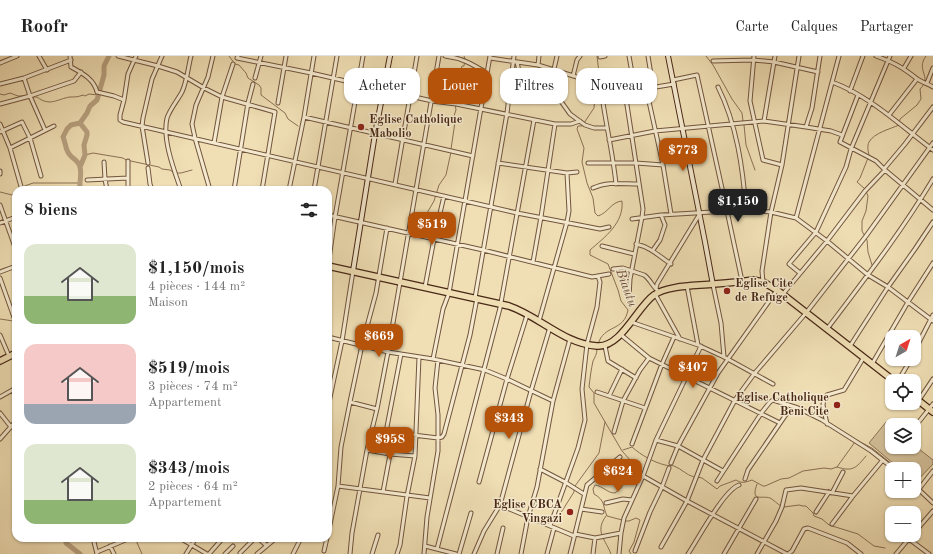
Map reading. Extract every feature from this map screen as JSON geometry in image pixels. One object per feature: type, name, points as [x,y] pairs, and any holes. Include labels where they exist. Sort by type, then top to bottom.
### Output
[{"type":"highway","points":[[332,267],[500,304],[528,314],[570,339],[599,346],[620,334],[649,299],[657,292],[687,286],[712,285],[753,280],[763,282],[783,294],[885,374]]},
{"type":"highway","points":[[0,361],[10,356]]},
{"type":"highway","points":[[921,401],[932,408]]},
{"type":"street","points":[[0,63],[16,56]]},
{"type":"street","points":[[39,56],[47,70]]},
{"type":"street","points":[[70,56],[71,67],[81,72],[95,85],[99,92],[124,100]]},
{"type":"street","points":[[118,56],[136,58],[177,72],[222,97],[275,112],[263,186]]},
{"type":"street","points":[[148,163],[142,126],[143,118],[152,79],[162,56]]},
{"type":"street","points":[[180,186],[166,132],[167,120],[169,112],[178,99],[186,78],[191,56]]},
{"type":"street","points":[[209,186],[194,138],[192,124],[196,105],[204,88],[213,56]]},
{"type":"street","points":[[238,56],[237,58],[344,81]]},
{"type":"street","points":[[255,78],[261,56]]},
{"type":"street","points":[[278,103],[286,56]]},
{"type":"street","points":[[290,186],[304,118],[314,56]]},
{"type":"street","points":[[315,186],[337,56]]},
{"type":"street","points":[[361,68],[363,56]]},
{"type":"street","points":[[387,68],[390,56]]},
{"type":"street","points":[[415,68],[417,56]]},
{"type":"street","points":[[437,68],[439,56]]},
{"type":"street","points":[[445,56],[465,60],[479,68]]},
{"type":"street","points":[[465,60],[466,56]]},
{"type":"street","points":[[514,56],[520,76],[555,93],[570,114],[583,123],[594,128],[607,128]]},
{"type":"street","points":[[538,65],[539,56]]},
{"type":"street","points":[[554,68],[557,56]]},
{"type":"street","points":[[572,76],[577,60],[580,56]]},
{"type":"street","points":[[600,57],[605,56]]},
{"type":"street","points":[[629,56],[630,68]]},
{"type":"street","points":[[648,56],[650,68]]},
{"type":"street","points":[[668,56],[712,285],[721,323],[724,357]]},
{"type":"street","points":[[764,121],[775,56]]},
{"type":"street","points":[[763,282],[762,271],[771,212],[782,165],[789,125],[790,108],[800,56]]},
{"type":"street","points":[[806,127],[812,108],[820,56]]},
{"type":"street","points":[[796,218],[839,56]]},
{"type":"street","points":[[850,91],[863,56]]},
{"type":"street","points":[[876,56],[904,68],[917,79],[933,87]]},
{"type":"street","points":[[800,273],[789,264],[816,232],[846,167],[851,149],[890,56]]},
{"type":"street","points":[[904,68],[912,56]]},
{"type":"street","points":[[488,68],[490,57],[550,68]]},
{"type":"street","points":[[136,58],[128,74],[120,115],[120,120],[122,122],[214,144],[240,148],[318,166],[416,190],[466,200],[517,213],[600,229],[609,227]]},
{"type":"street","points":[[753,58],[750,95],[763,160],[782,165]]},
{"type":"street","points":[[713,61],[753,58],[818,72]]},
{"type":"street","points":[[2,89],[0,84],[24,78],[71,60]]},
{"type":"street","points":[[372,430],[438,438],[442,437],[444,434],[470,335],[483,250],[516,62]]},
{"type":"street","points":[[214,144],[222,97],[234,64]]},
{"type":"street","points":[[926,83],[933,68]]},
{"type":"street","points":[[0,104],[30,96],[74,81],[81,72]]},
{"type":"street","points":[[568,74],[576,77]]},
{"type":"street","points":[[657,86],[697,75],[728,211],[742,282]]},
{"type":"street","points":[[24,78],[45,130]]},
{"type":"street","points":[[889,115],[917,79]]},
{"type":"street","points":[[832,82],[843,86],[871,102],[931,149]]},
{"type":"street","points":[[235,186],[240,148],[253,84]]},
{"type":"street","points":[[718,87],[732,124],[744,181],[746,210]]},
{"type":"street","points":[[858,95],[840,142],[869,157],[933,210]]},
{"type":"street","points":[[332,238],[355,104]]},
{"type":"street","points":[[332,388],[342,341],[380,104]]},
{"type":"street","points":[[395,184],[409,104]]},
{"type":"street","points":[[350,554],[367,450],[388,352],[423,144],[431,104]]},
{"type":"street","points":[[455,104],[507,113],[555,124],[583,123]]},
{"type":"street","points":[[433,359],[443,309],[450,293],[482,104]]},
{"type":"street","points":[[603,104],[614,163],[616,184]]},
{"type":"street","points":[[627,104],[643,209],[631,270],[629,297]]},
{"type":"street","points":[[649,104],[663,164],[671,214]]},
{"type":"street","points":[[783,294],[827,241],[865,190],[913,134],[933,107]]},
{"type":"street","points":[[304,118],[473,156]]},
{"type":"street","points":[[437,549],[485,370],[500,304],[534,120]]},
{"type":"street","points":[[609,140],[655,131],[754,121],[806,127],[842,135]]},
{"type":"street","points":[[1,131],[22,122],[30,138],[42,176]]},
{"type":"street","points":[[0,124],[1,131],[10,148],[21,186]]},
{"type":"street","points":[[533,262],[542,217],[555,124]]},
{"type":"street","points":[[10,148],[54,126]]},
{"type":"street","points":[[660,547],[687,501],[702,460],[735,400],[754,374],[806,313],[849,258],[931,149],[933,144]]},
{"type":"street","points":[[128,161],[128,186]]},
{"type":"street","points":[[104,162],[106,186]]},
{"type":"street","points":[[498,163],[548,171],[567,173],[577,172]]},
{"type":"street","points":[[588,163],[663,164]]},
{"type":"street","points":[[148,168],[151,186]]},
{"type":"street","points":[[539,320],[567,222],[569,211],[567,173]]},
{"type":"street","points":[[87,180],[128,178]]},
{"type":"street","points":[[827,329],[868,275],[933,179]]},
{"type":"street","points":[[593,188],[602,184],[639,184]]},
{"type":"street","points":[[425,287],[444,196]]},
{"type":"street","points":[[0,205],[12,238]]},
{"type":"street","points":[[632,219],[671,214],[699,214],[746,210],[771,212],[796,218],[849,258],[868,275],[888,286],[932,320]]},
{"type":"street","points":[[657,292],[657,284],[671,264],[699,214]]},
{"type":"street","points":[[653,250],[660,240],[665,225],[661,215]]},
{"type":"street","points":[[332,216],[458,244],[592,277],[609,274]]},
{"type":"street","points":[[0,223],[12,219]]},
{"type":"street","points":[[850,346],[888,286],[933,222]]},
{"type":"street","points":[[332,517],[338,486],[341,448],[362,345],[379,277],[387,228]]},
{"type":"street","points":[[636,244],[653,250],[671,264]]},
{"type":"street","points":[[602,246],[634,254]]},
{"type":"street","points":[[872,364],[908,302],[933,263]]},
{"type":"street","points":[[0,272],[12,268]]},
{"type":"street","points":[[613,269],[623,268],[644,275],[657,292],[680,339]]},
{"type":"street","points":[[550,526],[578,448],[585,420],[582,389],[587,344],[597,307],[600,282],[598,276]]},
{"type":"street","points":[[0,278],[12,313]]},
{"type":"street","points":[[619,554],[624,518],[643,476],[656,440],[700,346],[687,286]]},
{"type":"street","points":[[671,463],[678,446],[718,372],[777,290]]},
{"type":"street","points":[[479,482],[507,379],[528,314]]},
{"type":"street","points":[[921,340],[932,320],[933,315]]},
{"type":"street","points":[[631,322],[700,346],[728,359],[773,384]]},
{"type":"street","points":[[474,554],[484,531],[500,505],[550,327]]},
{"type":"street","points":[[620,334],[649,358],[710,389],[762,412],[780,423]]},
{"type":"street","points":[[0,335],[10,356]]},
{"type":"street","points":[[632,444],[662,364],[674,337]]},
{"type":"street","points":[[332,338],[388,352],[433,359],[485,370],[553,401]]},
{"type":"street","points":[[521,554],[553,401],[570,339]]},
{"type":"street","points":[[599,346],[608,362],[636,378]]},
{"type":"street","points":[[386,432],[401,354]]},
{"type":"street","points":[[397,554],[400,545],[407,496],[415,456],[419,357]]},
{"type":"street","points":[[828,425],[824,400],[827,395],[844,390],[864,357]]},
{"type":"street","points":[[614,432],[623,401],[649,358]]},
{"type":"street","points":[[424,554],[430,498],[437,463],[438,415],[435,388],[438,360]]},
{"type":"street","points":[[609,396],[622,369]]},
{"type":"street","points":[[921,393],[933,380]]},
{"type":"street","points":[[0,397],[12,390]]},
{"type":"street","points":[[597,392],[645,408]]},
{"type":"street","points":[[717,482],[762,412],[773,400],[798,408],[822,420],[866,448],[885,462]]},
{"type":"street","points":[[350,402],[377,409]]},
{"type":"street","points":[[745,478],[748,470],[787,413],[798,408]]},
{"type":"street","points":[[921,420],[932,408]]},
{"type":"street","points":[[0,413],[10,427],[0,439]]},
{"type":"street","points":[[383,492],[394,433]]},
{"type":"street","points":[[656,440],[678,446],[723,471]]},
{"type":"street","points":[[367,450],[415,456]]},
{"type":"street","points":[[570,554],[587,485],[596,479],[620,457]]},
{"type":"street","points":[[832,524],[882,460]]},
{"type":"street","points":[[635,551],[669,468]]},
{"type":"street","points":[[540,469],[584,494]]},
{"type":"street","points":[[921,486],[933,471]]},
{"type":"street","points":[[816,512],[843,472]]},
{"type":"street","points":[[643,476],[764,543],[787,554],[792,551],[804,529],[808,528],[847,543],[860,553]]},
{"type":"street","points":[[688,554],[726,497],[734,487],[739,485]]},
{"type":"street","points":[[338,486],[430,498]]},
{"type":"street","points":[[757,554],[776,521],[787,489],[801,488],[853,496]]},
{"type":"street","points":[[921,491],[933,503]]},
{"type":"street","points":[[606,503],[622,499],[632,500]]},
{"type":"street","points":[[724,554],[756,499]]},
{"type":"street","points":[[500,505],[574,535],[595,538],[621,534]]},
{"type":"street","points":[[581,509],[602,512]]},
{"type":"street","points":[[921,525],[933,511]]},
{"type":"street","points":[[459,554],[471,513]]},
{"type":"street","points":[[497,554],[503,528]]},
{"type":"street","points":[[547,554],[554,528]]},
{"type":"street","points":[[372,554],[378,536]]},
{"type":"street","points":[[593,554],[595,538]]},
{"type":"street","points":[[94,542],[97,553],[120,542]]},
{"type":"street","points":[[187,542],[208,554],[219,542]]},
{"type":"street","points":[[240,554],[252,542]]},
{"type":"street","points":[[262,542],[266,545]]},
{"type":"street","points":[[257,554],[270,542]]},
{"type":"street","points":[[293,554],[299,542]]},
{"type":"street","points":[[324,551],[326,542]]},
{"type":"street","points":[[896,554],[906,542]]},
{"type":"street","points":[[913,542],[929,554]]},
{"type":"street","points":[[186,554],[191,544]]},
{"type":"street","points":[[110,546],[114,554]]},
{"type":"street","points":[[225,554],[233,546]]},
{"type":"street","points":[[425,546],[456,554]]},
{"type":"shaded area","points":[[885,423],[885,454],[921,454],[921,451],[933,460],[933,464],[921,477],[921,462],[892,462],[869,443]]},
{"type":"waterway","points":[[80,186],[81,170],[77,162],[68,153],[63,137],[71,125],[80,123],[90,106],[97,100],[104,75],[104,66],[109,56]]},
{"type":"waterway","points":[[229,56],[235,64],[239,65],[246,73],[248,78],[259,85],[261,88],[261,95],[285,113],[288,119],[298,126]]},
{"type":"waterway","points":[[451,149],[455,122],[454,116],[456,110],[456,94],[462,66],[464,66],[464,56]]},
{"type":"waterway","name":"Biautu","points":[[597,56],[599,73],[596,82],[594,108],[582,126],[578,126],[577,129],[584,148],[582,162],[587,183],[593,198],[595,213],[598,216],[601,215],[615,203],[622,201],[622,209],[617,223],[607,235],[590,250],[590,255],[608,264],[621,301],[628,310],[626,317],[622,322],[605,333],[598,344]]},
{"type":"waterway","points":[[706,56],[742,113],[743,121]]},
{"type":"waterway","points":[[869,155],[868,145],[871,139],[878,134],[899,125],[900,119],[917,105],[921,99],[920,89],[925,80],[922,66],[926,56]]},
{"type":"waterway","points":[[0,94],[4,95],[10,93],[18,96],[24,96]]},
{"type":"waterway","points":[[33,97],[37,97],[46,102],[54,102],[70,97],[85,96],[89,94],[98,95]]},
{"type":"waterway","points":[[80,123],[87,132],[84,145],[85,155],[80,167]]},
{"type":"waterway","points":[[744,125],[746,145],[755,170]]},
{"type":"waterway","points":[[423,225],[424,218],[434,201],[439,185],[446,175],[451,152]]},
{"type":"waterway","points":[[85,155],[93,153],[123,158],[173,172]]},
{"type":"waterway","points":[[865,189],[857,182],[868,158]]},
{"type":"waterway","points":[[177,173],[192,170]]},
{"type":"waterway","points":[[25,186],[33,183],[79,183]]},
{"type":"waterway","points":[[866,191],[868,196],[866,211],[862,221],[862,231],[867,240],[868,252],[872,265]]},
{"type":"waterway","points":[[0,192],[12,195]]},
{"type":"waterway","points":[[0,319],[12,321]]},
{"type":"waterway","name":"Biautu","points":[[597,349],[592,364],[589,387],[594,393],[594,403],[622,451],[632,462],[632,466],[621,488],[615,493],[595,485],[593,489],[594,494],[602,501],[607,516],[622,520]]},
{"type":"waterway","points":[[575,486],[599,453],[605,422]]},
{"type":"waterway","points":[[858,441],[872,448],[889,462]]},
{"type":"waterway","points":[[837,467],[855,442]]},
{"type":"waterway","points":[[623,450],[632,447],[652,460],[661,464],[674,466],[694,477]]},
{"type":"waterway","points":[[697,477],[702,478],[717,489],[720,486],[736,480],[742,482],[752,480],[765,486],[781,479],[789,478],[803,471],[824,468],[831,469],[837,467],[851,469],[857,466],[866,456]]},
{"type":"waterway","points":[[757,484],[755,490],[756,496],[770,498],[781,506]]},
{"type":"waterway","points":[[553,523],[574,492],[574,488]]},
{"type":"waterway","points":[[784,507],[799,505],[806,506],[814,516],[822,519],[829,525],[858,534],[874,546],[885,548]]},
{"type":"waterway","points":[[606,516],[601,527],[601,531],[611,554]]},
{"type":"waterway","name":"Biautu","points":[[625,521],[636,518],[640,520],[634,542],[629,551],[631,554]]},
{"type":"waterway","points":[[66,542],[80,554]]},
{"type":"waterway","points":[[137,542],[142,554]]},
{"type":"place","name":"Eglise Catholique Mabolio","points":[[361,127]]},
{"type":"place","name":"Eglise Cite de Refuge","points":[[727,291]]},
{"type":"place","name":"Eglise Catholique Beni Cite","points":[[837,405]]},
{"type":"place","name":"Eglise CBCA Vingazi","points":[[570,512]]}]
